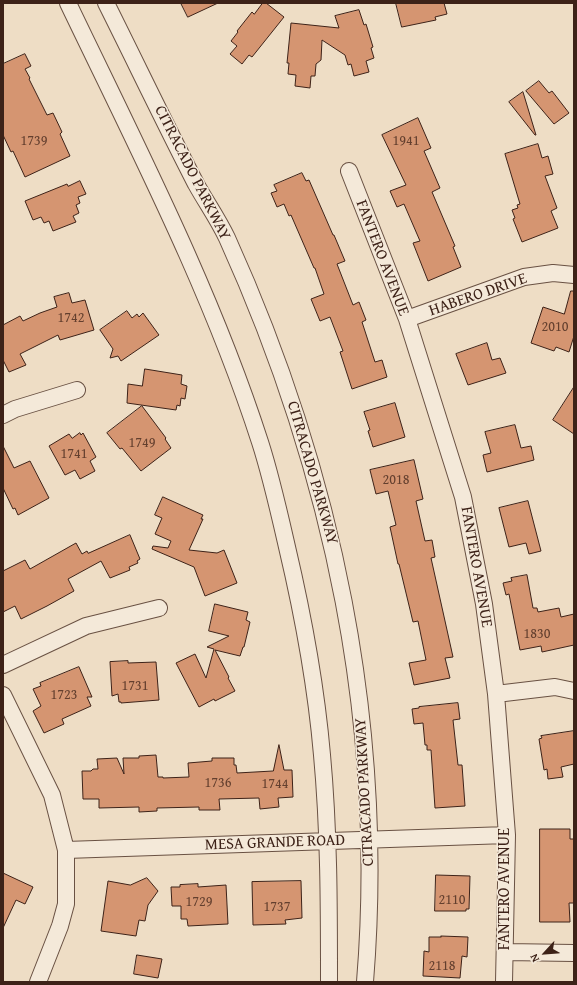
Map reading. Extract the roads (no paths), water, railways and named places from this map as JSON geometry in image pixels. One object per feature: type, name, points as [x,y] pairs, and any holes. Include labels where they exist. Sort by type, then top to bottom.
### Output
[{"type":"street","points":[[68,3],[167,210],[215,317],[260,443],[277,503],[306,634],[322,755],[327,842],[329,982]]},
{"type":"street","name":"CITRACADO PARKWAY","points":[[106,3],[196,185],[225,234],[268,334],[307,450],[327,522],[342,591],[356,670],[365,745],[370,840],[369,909],[365,982]]},
{"type":"street","name":"FANTERO AVENUE","points":[[349,171],[406,319],[463,497],[484,604],[496,694],[507,835],[504,982]]},
{"type":"street","name":"HABERO DRIVE","points":[[406,319],[524,277],[553,274],[574,275]]},
{"type":"street","points":[[3,415],[15,409],[78,390]]},
{"type":"street","points":[[3,665],[86,626],[159,608]]},
{"type":"street","points":[[496,694],[555,688],[574,691]]},
{"type":"street","points":[[3,695],[52,795],[66,850],[66,904],[60,926],[38,982]]},
{"type":"street","name":"MESA GRANDE ROAD","points":[[66,850],[507,835]]},
{"type":"street","points":[[505,952],[574,953]]}]
